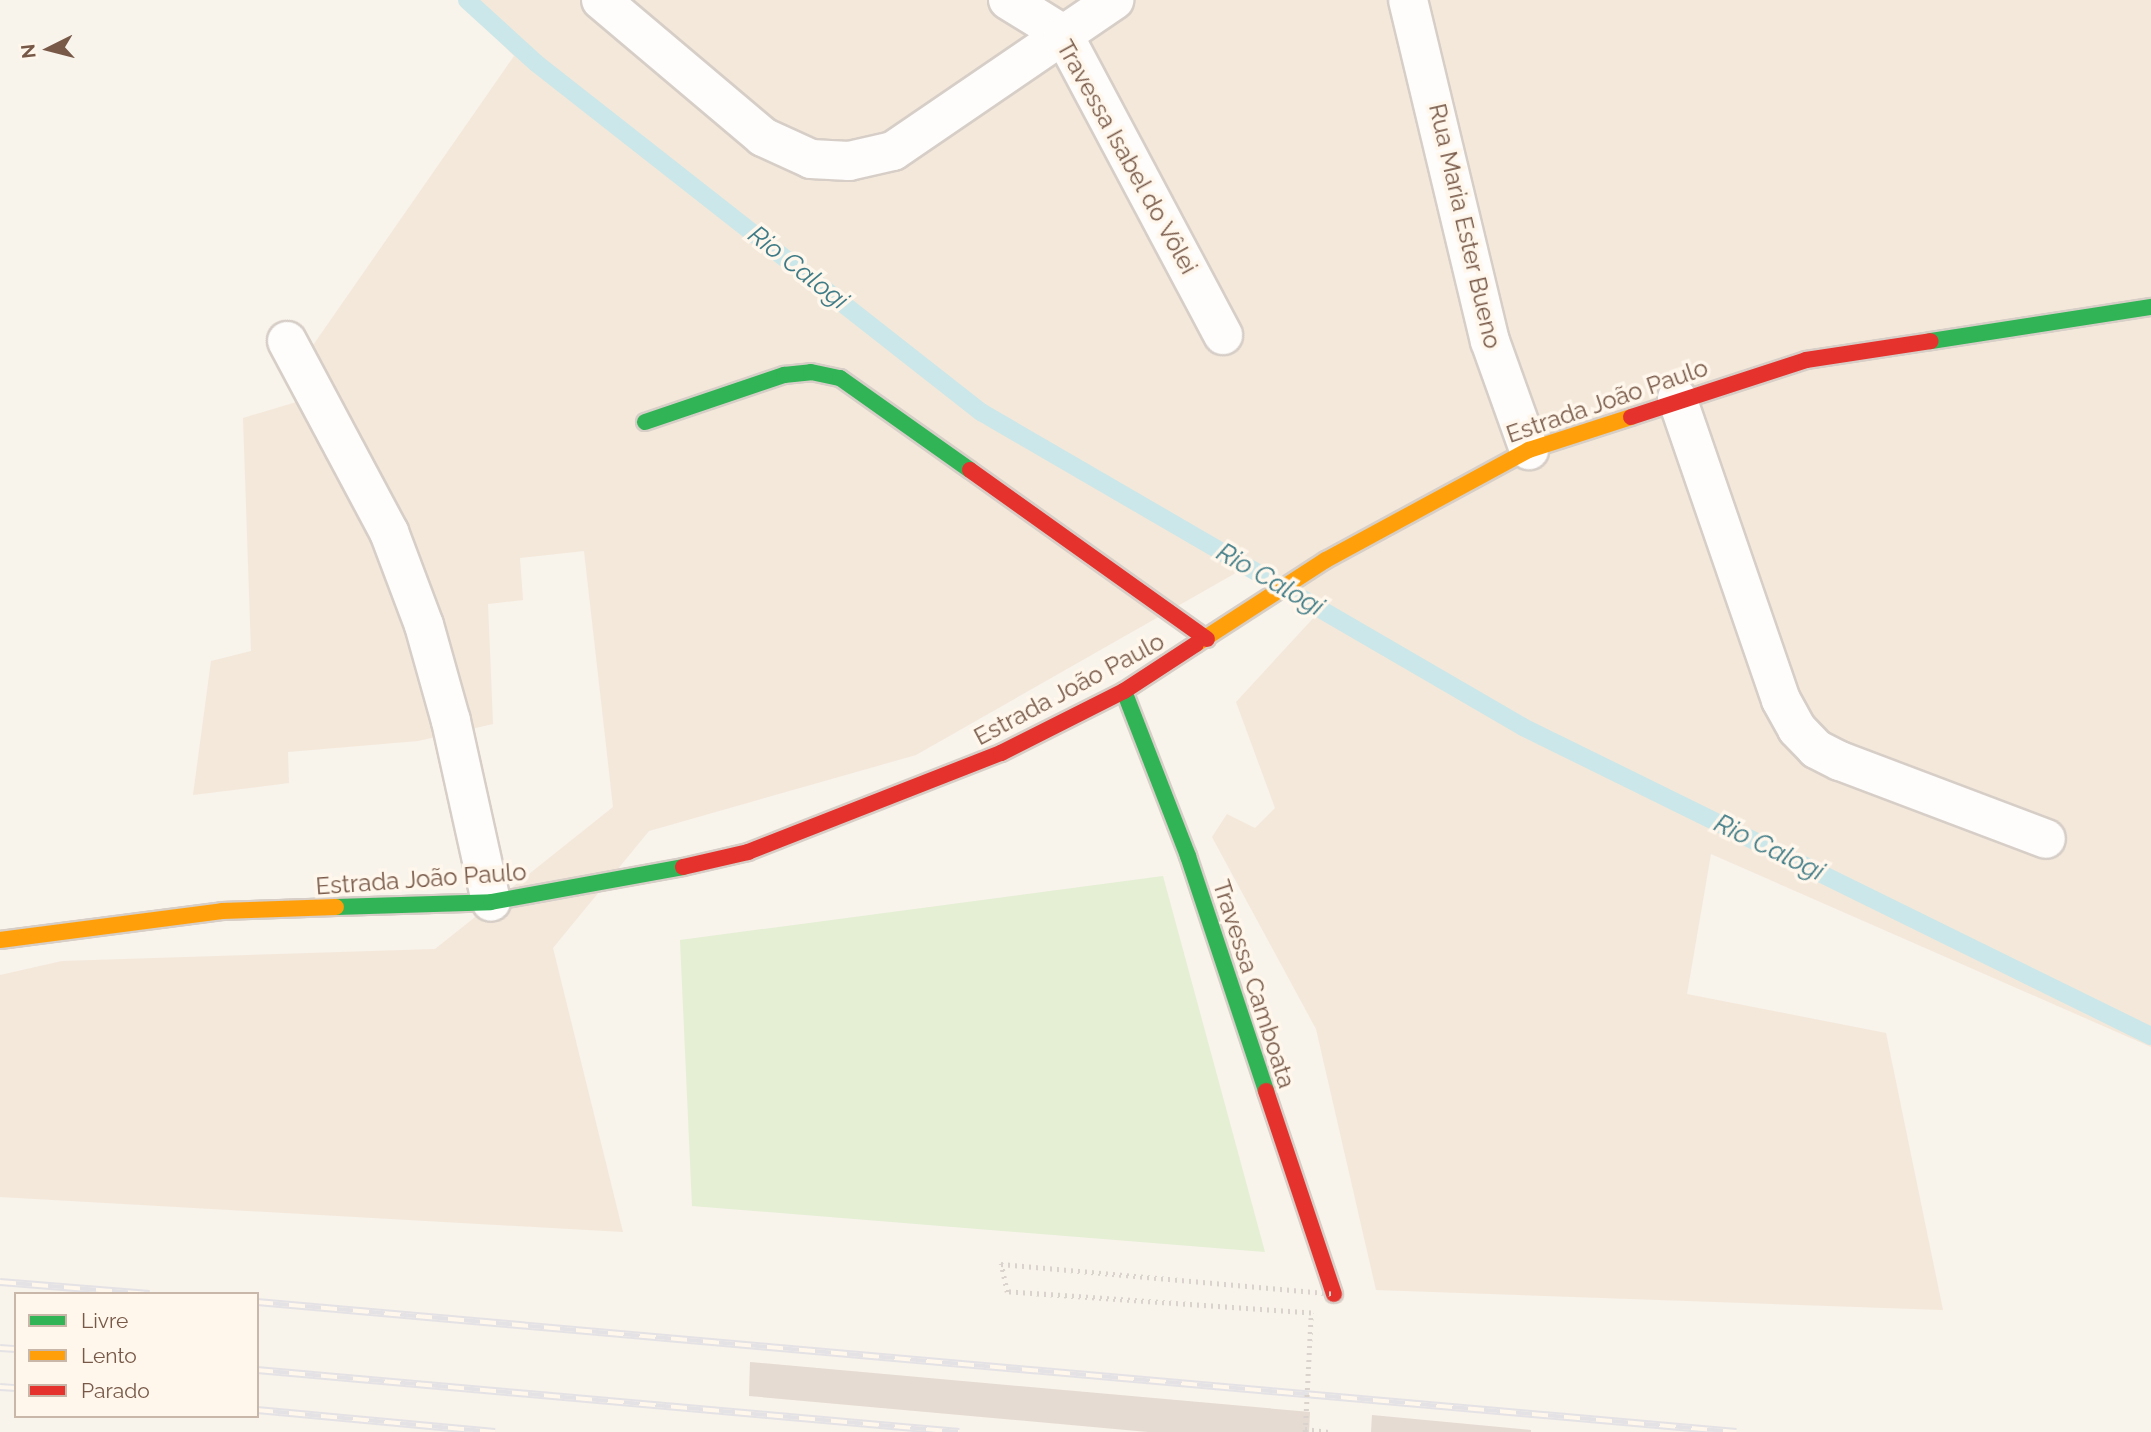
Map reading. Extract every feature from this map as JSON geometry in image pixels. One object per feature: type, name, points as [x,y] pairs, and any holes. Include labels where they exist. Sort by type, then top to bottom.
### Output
[{"type":"main road","name":"Estrada João Paulo","points":[[0,940],[222,911],[491,902],[622,881],[748,852],[1001,754],[1124,691],[1326,559],[1529,450],[1677,398],[1806,360],[2151,307]]},
{"type":"main road","points":[[645,422],[784,375],[811,372],[840,379],[1207,639]]},
{"type":"main road","name":"Travessa Camboata","points":[[1124,691],[1188,856],[1334,1294]]},
{"type":"street","points":[[601,0],[763,137],[811,159],[849,161],[893,151],[1001,82],[1063,34],[1114,0]]},
{"type":"street","name":"Travessa Isabel do Vôlei","points":[[1008,0],[1063,34],[1223,335]]},
{"type":"street","name":"Rua Maria Ester Bueno","points":[[1408,0],[1490,341],[1529,450]]},
{"type":"street","points":[[287,341],[389,533],[424,625],[491,902]]},
{"type":"street","points":[[1677,398],[1781,700],[1797,729],[1815,749],[1840,761],[2046,839]]},
{"type":"path","points":[[1329,1432],[1305,1430],[1311,1313],[1007,1292],[1002,1264],[1334,1294]]},
{"type":"shaded area","points":[[459,0],[2151,0],[2151,1047],[1711,854],[1687,994],[1886,1033],[1943,1310],[1376,1290],[1316,1029],[1212,837],[1227,814],[1255,828],[1275,808],[1236,702],[1318,613],[1255,562],[916,755],[649,831],[553,948],[623,1232],[0,1197],[0,975],[62,961],[435,949],[613,807],[584,551],[520,558],[523,600],[488,604],[493,724],[418,741],[288,752],[289,783],[193,795],[211,661],[251,651],[243,418],[333,391],[309,351],[514,56]]},
{"type":"green space","points":[[1163,876],[1265,1252],[692,1206],[680,940]]},
{"type":"building","points":[[750,1362],[1310,1412],[1309,1432],[1148,1432],[749,1396]]},
{"type":"building","points":[[1372,1415],[1531,1430],[1531,1432],[1371,1432]]},
{"type":"waterway","name":"Rio Calogi","points":[[467,0],[536,63],[981,412],[1523,727],[2151,1036]]},
{"type":"railway","points":[[0,1282],[125,1292]]},
{"type":"railway","points":[[259,1302],[1736,1432]]},
{"type":"railway","points":[[0,1348],[14,1349]]},
{"type":"railway","points":[[259,1370],[959,1432]]},
{"type":"railway","points":[[0,1387],[14,1388]]},
{"type":"railway","points":[[259,1410],[495,1432]]},
{"type":"traffic: fast","points":[[1931,341],[2151,307]]},
{"type":"traffic: fast","points":[[645,422],[784,375],[811,372],[840,378],[970,470]]},
{"type":"traffic: fast","points":[[1124,691],[1188,856],[1266,1091]]},
{"type":"traffic: fast","points":[[336,907],[491,902],[683,867]]},
{"type":"traffic: slow","points":[[1196,644],[1326,560],[1529,450],[1631,417]]},
{"type":"traffic: slow","points":[[0,940],[222,911],[336,907]]},
{"type":"traffic: jam","points":[[1631,417],[1806,360],[1931,341]]},
{"type":"traffic: jam","points":[[970,470],[1207,639]]},
{"type":"traffic: jam","points":[[683,867],[748,852],[1001,753],[1124,691],[1196,644]]},
{"type":"traffic: jam","points":[[1266,1091],[1334,1294]]}]
